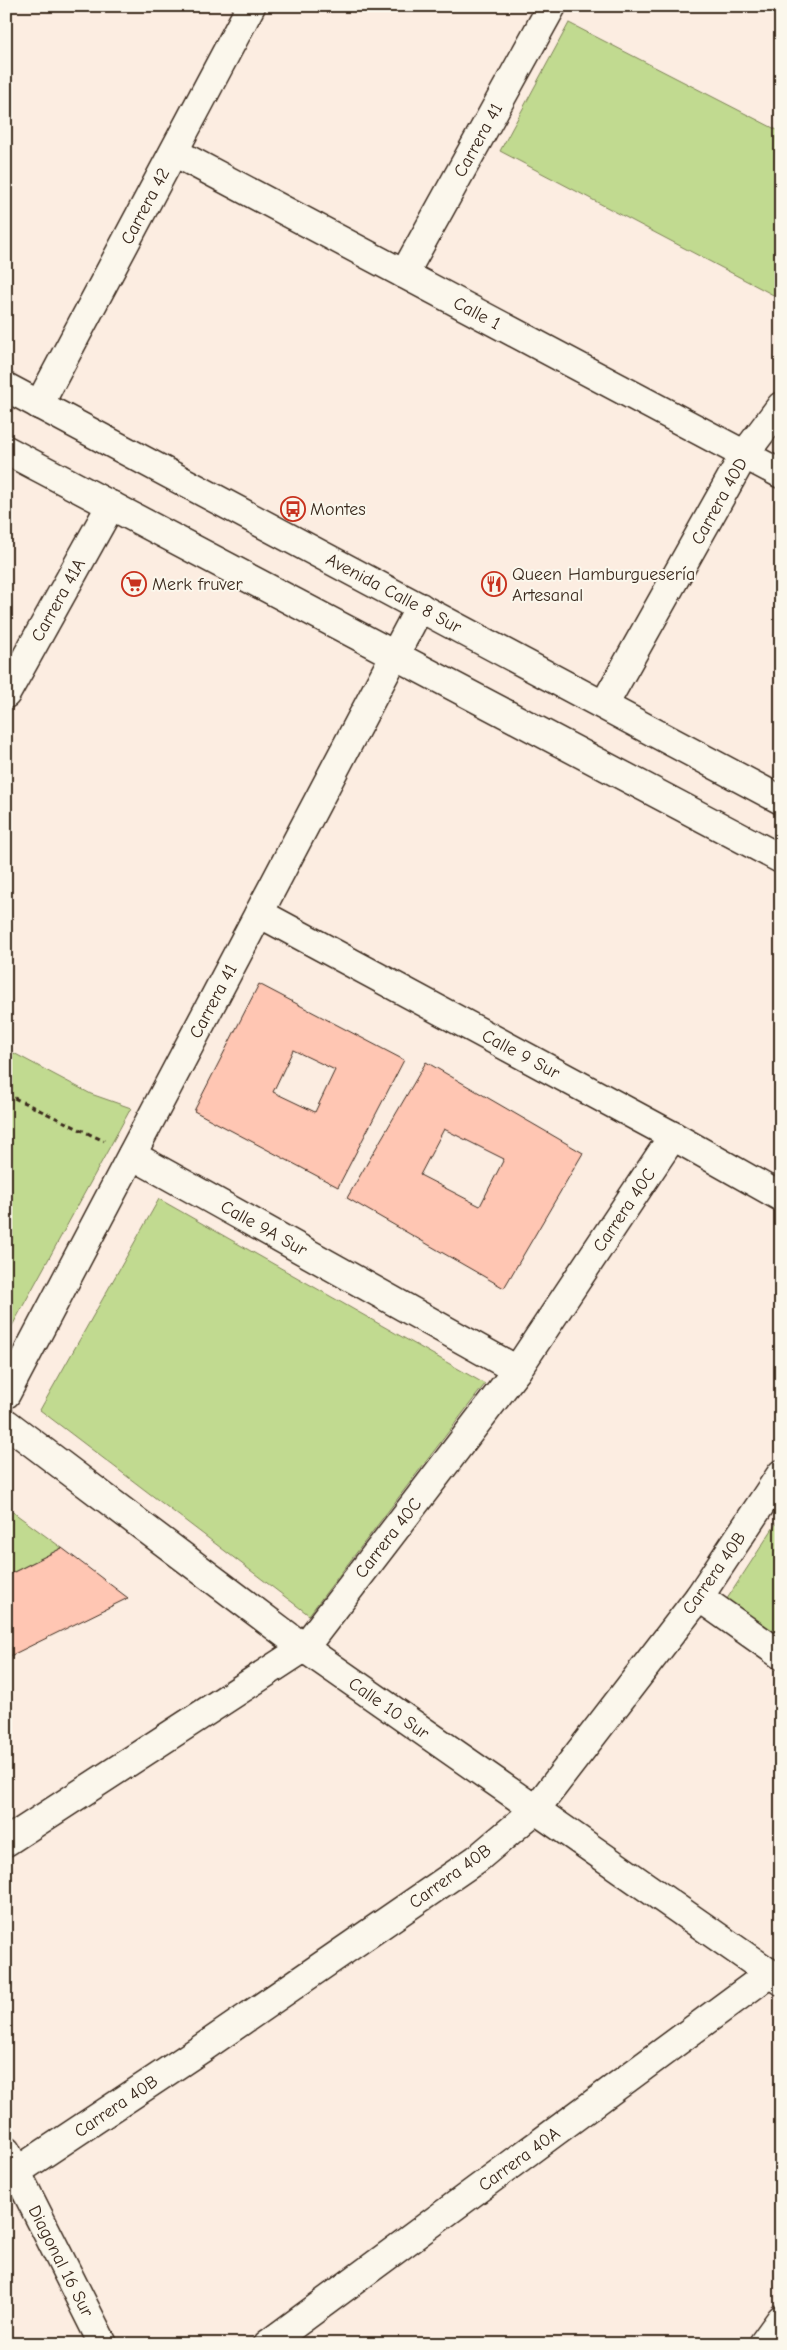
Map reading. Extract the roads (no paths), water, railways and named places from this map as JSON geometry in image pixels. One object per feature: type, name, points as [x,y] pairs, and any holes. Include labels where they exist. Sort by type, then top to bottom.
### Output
[{"type":"street","name":"Carrera 42","points":[[39,405],[251,6]]},
{"type":"street","name":"Carrera 41","points":[[404,274],[552,6]]},
{"type":"street","name":"Calle 1","points":[[174,152],[781,474]]},
{"type":"street","name":"Avenida Calle 8 Sur","points":[[6,387],[781,800]]},
{"type":"street","name":"Carrera 40D","points":[[604,705],[744,455],[781,406]]},
{"type":"street","points":[[6,450],[781,859]]},
{"type":"street","name":"Carrera 41A","points":[[6,694],[111,505]]},
{"type":"street","name":"Carrera 41","points":[[6,1394],[420,607]]},
{"type":"street","name":"Calle 9 Sur","points":[[259,914],[673,1136],[781,1197]]},
{"type":"street","name":"Carrera 40C","points":[[6,1842],[304,1648],[517,1370],[673,1136]]},
{"type":"street","name":"Calle 9A Sur","points":[[132,1154],[517,1370]]},
{"type":"street","name":"Calle 10 Sur","points":[[6,1423],[304,1648],[775,1977]]},
{"type":"street","name":"Carrera 40B","points":[[11,2162],[201,2049],[477,1859],[535,1810],[699,1597],[781,1474]]},
{"type":"street","points":[[699,1597],[781,1655]]},
{"type":"street","name":"Carrera 40A","points":[[268,2344],[775,1977]]},
{"type":"street","name":"Diagonal 16 Sur","points":[[11,2162],[103,2344]]},
{"type":"street","points":[[763,2344],[781,2319]]},
{"type":"place","name":"Montes","points":[[293,509]]},
{"type":"place","name":"Merk fruver","points":[[134,584]]},
{"type":"place","name":"Queen Hamburguesería Artesanal","points":[[494,584]]}]
